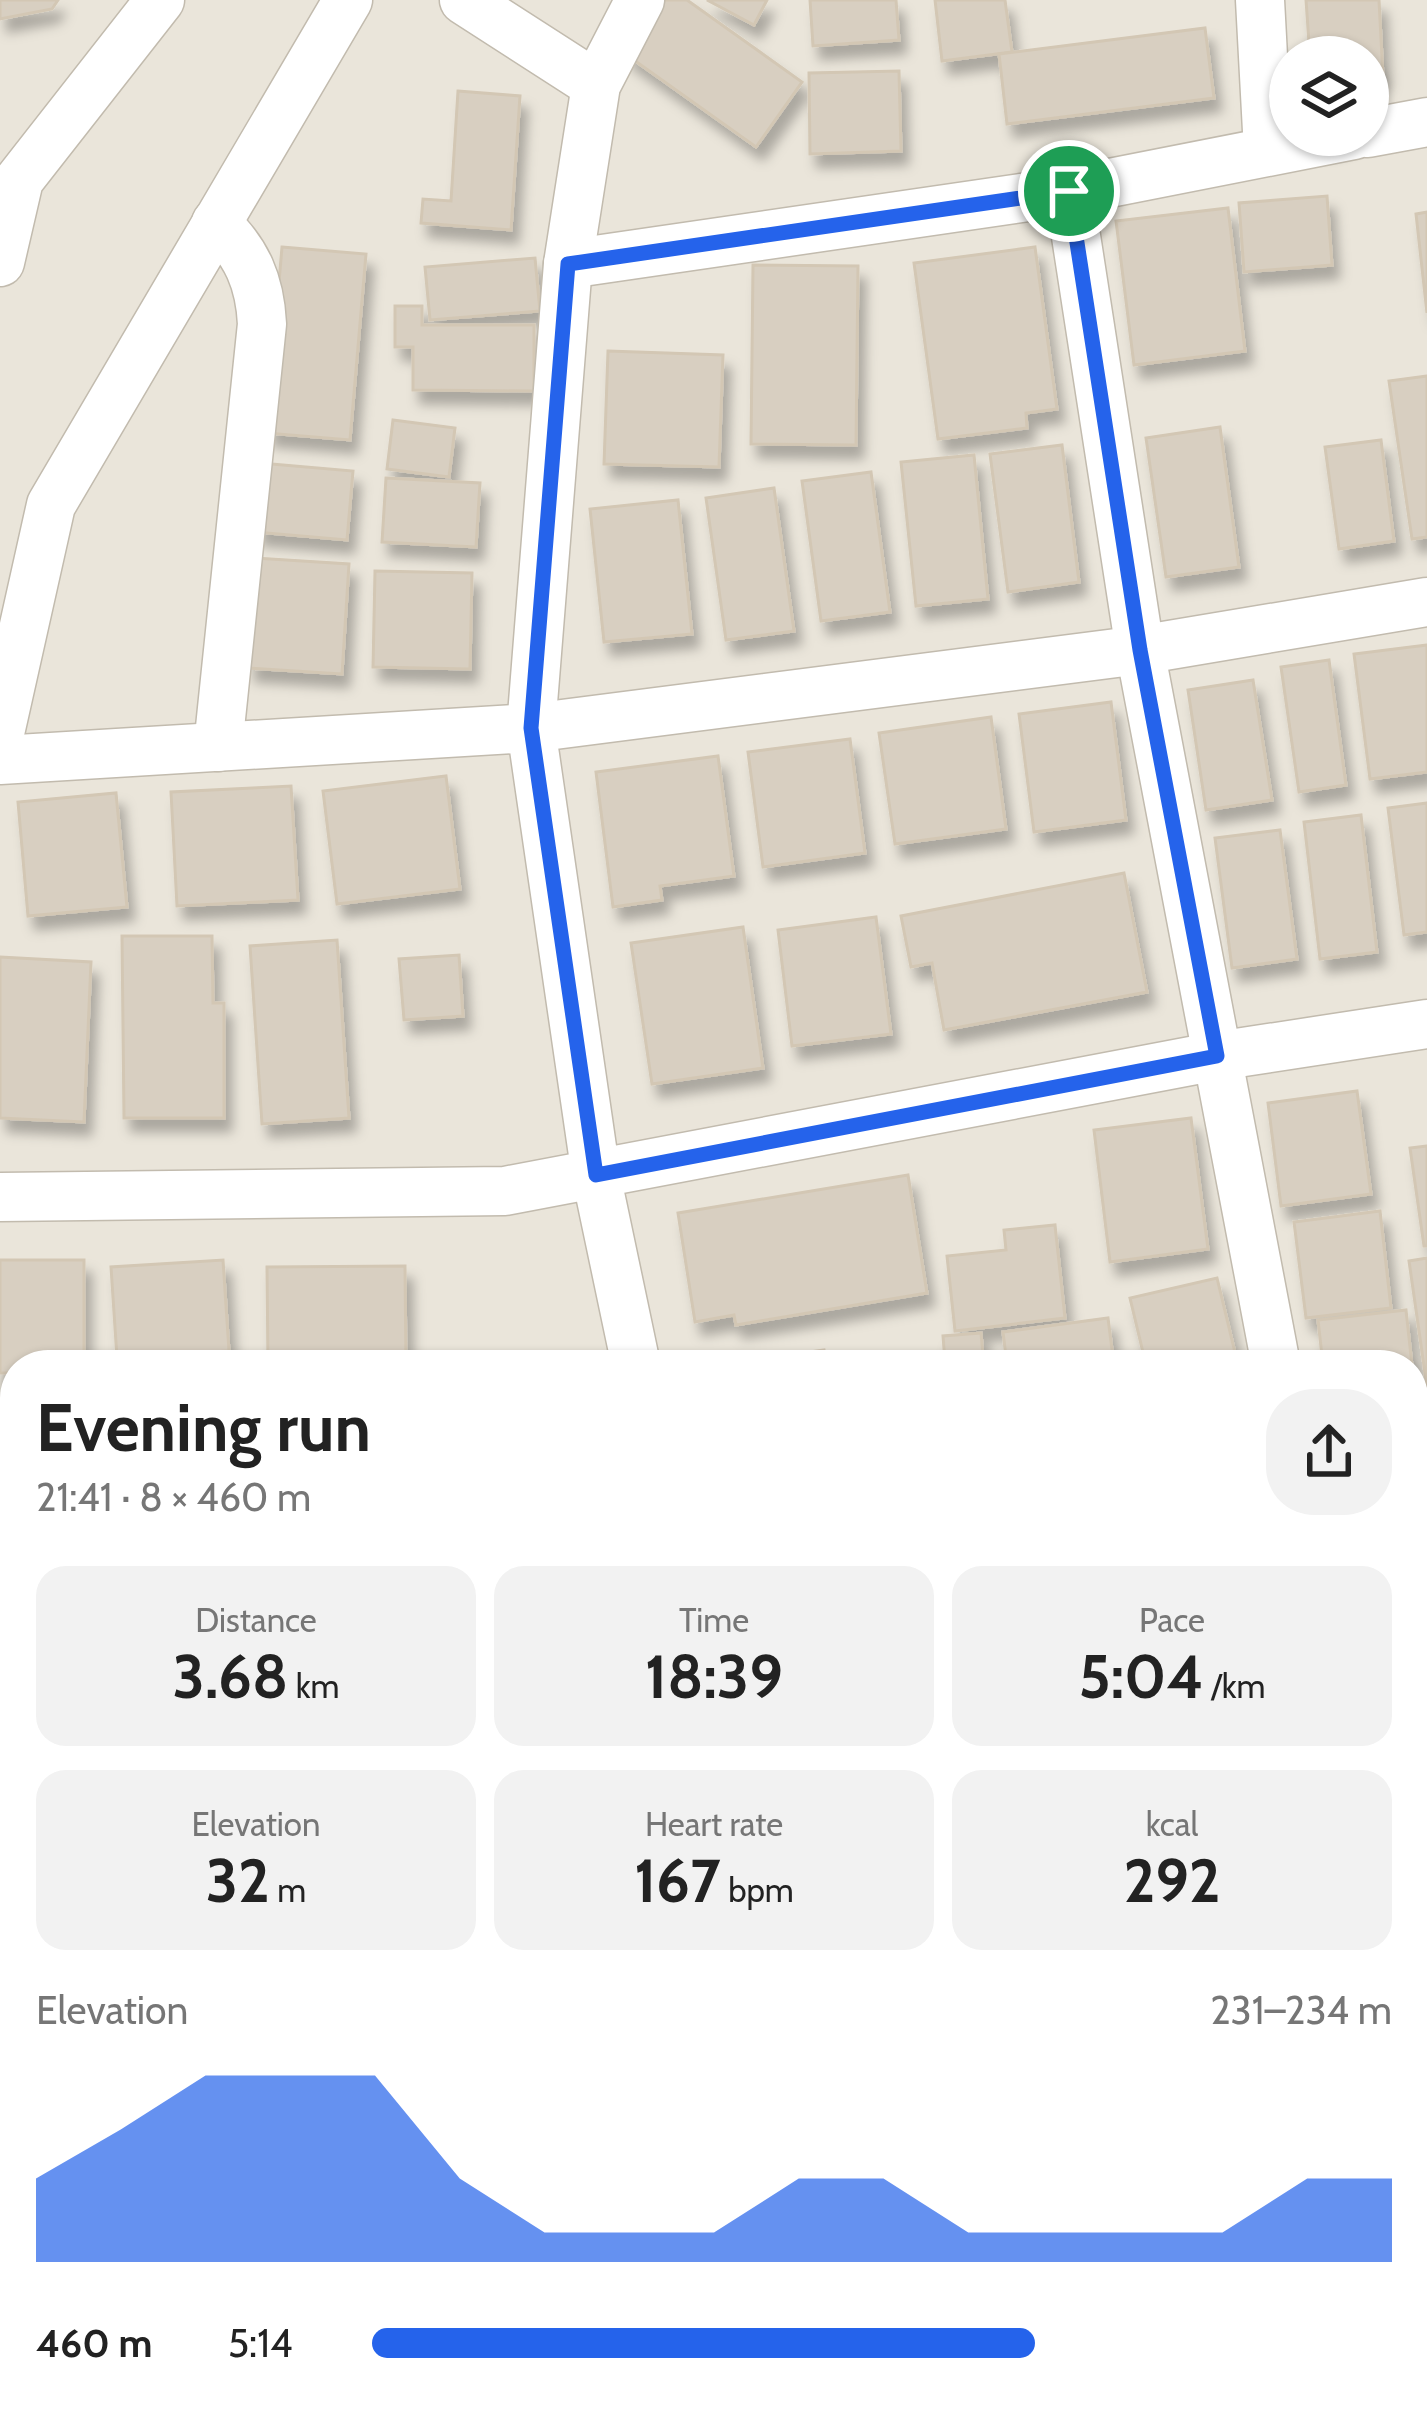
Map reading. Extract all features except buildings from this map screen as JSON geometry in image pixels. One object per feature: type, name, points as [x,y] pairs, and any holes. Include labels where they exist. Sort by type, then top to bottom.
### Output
[{"type":"street","points":[[0,262],[19,181],[160,0]]},
{"type":"street","points":[[0,733],[51,505],[348,0]]},
{"type":"street","points":[[464,0],[596,85]]},
{"type":"street","points":[[633,1350],[596,1175],[531,728],[568,264],[596,85],[640,0]]},
{"type":"street","points":[[568,264],[1069,191],[1268,150],[1260,0]]},
{"type":"street","points":[[1389,129],[1427,122]]},
{"type":"street","points":[[1069,191],[1140,650],[1273,1350]]},
{"type":"street","points":[[216,223],[232,238],[254,274],[262,325],[218,747]]},
{"type":"street","points":[[0,760],[531,728],[1140,650],[1427,602]]},
{"type":"street","points":[[0,1197],[505,1191],[1217,1056],[1427,1024]]},
{"type":"shaded area","points":[[0,0],[1427,0],[1427,1350],[0,1350]]},
{"type":"route","points":[[1069,191],[1140,650],[1217,1056],[596,1175],[531,728],[568,264],[1069,191]]}]
